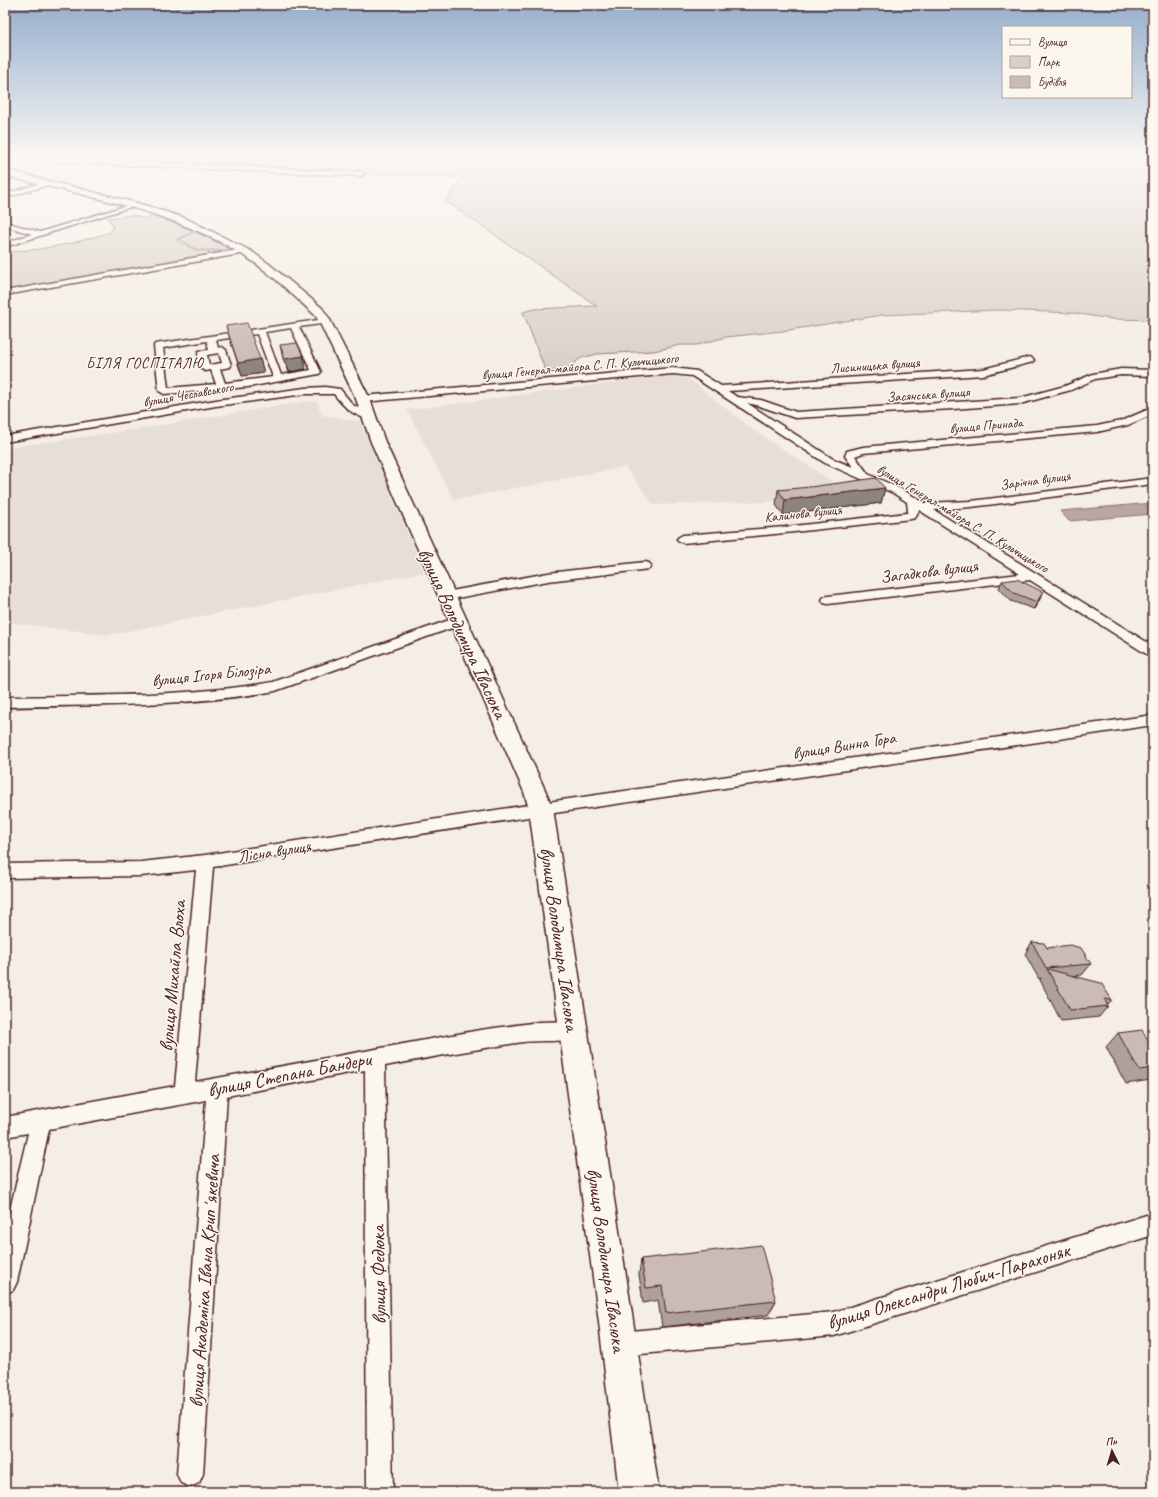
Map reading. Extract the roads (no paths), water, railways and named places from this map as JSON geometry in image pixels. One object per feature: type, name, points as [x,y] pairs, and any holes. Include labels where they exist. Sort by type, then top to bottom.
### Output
[{"type":"main road","name":"вулиця Володимира Івасюка","points":[[194,226],[243,251],[265,266],[290,286],[318,312],[325,321],[366,411],[379,446],[535,792],[541,809],[620,1344],[639,1492]]},
{"type":"street","points":[[11,226],[39,234]]},
{"type":"street","points":[[5,245],[66,226]]},
{"type":"street","points":[[5,293],[243,251]]},
{"type":"street","points":[[294,326],[316,372],[248,384],[164,390],[158,346],[325,321]]},
{"type":"street","points":[[260,331],[278,379]]},
{"type":"street","points":[[211,338],[214,352]]},
{"type":"street","points":[[222,350],[227,365],[205,368],[202,353],[214,352],[222,350]]},
{"type":"street","name":"Лисиницька вулиця","points":[[720,389],[983,372],[1030,360]]},
{"type":"street","points":[[215,367],[220,386]]},
{"type":"street","name":"вулиця Генерал-майора С. П. Кульчицького","points":[[366,411],[673,371],[694,372],[829,461],[897,491],[1153,652]]},
{"type":"street","name":"Засянська вулиця","points":[[734,398],[758,402],[795,415],[953,406],[1020,401],[1068,388],[1093,377],[1121,372],[1153,373]]},
{"type":"street","name":"вулиця Чеславського","points":[[5,439],[216,403],[305,391],[325,390],[337,392],[350,408],[358,413],[366,411]]},
{"type":"street","name":"вулиця Принада","points":[[865,476],[850,456],[851,453],[863,450],[1097,429],[1124,423],[1150,412]]},
{"type":"street","name":"Зарічна вулиця","points":[[916,504],[970,504],[1153,481]]},
{"type":"street","name":"Калинова вулиця","points":[[683,539],[785,530],[911,516],[916,504]]},
{"type":"street","points":[[446,596],[548,578],[645,566]]},
{"type":"street","name":"Загадкова вулиця","points":[[828,600],[1033,576]]},
{"type":"street","name":"вулиця Ігоря Білозіра","points":[[5,702],[151,699],[253,690],[275,686],[458,621]]},
{"type":"street","name":"вулиця Винна Гора","points":[[541,809],[909,754],[1153,720]]},
{"type":"street","name":"Лісна вулиця","points":[[5,871],[140,869],[205,862],[541,809]]},
{"type":"street","name":"вулиця Михайла Влоха","points":[[184,1094],[205,862]]},
{"type":"street","name":"вулиця Степана Бандери","points":[[5,1127],[495,1037],[539,1031],[574,1030]]},
{"type":"street","name":"вулиця Федюка","points":[[375,1058],[380,1492]]},
{"type":"street","name":"вулиця Академіка Івана Крипʼякевича","points":[[190,1474],[217,1088]]},
{"type":"street","points":[[5,1282],[41,1120]]},
{"type":"street","name":"вулиця Олександри Любич-Парахоняк","points":[[620,1344],[834,1324],[1153,1224]]},
{"type":"district","name":"БІЛЯ ГОСПІТАЛЮ","points":[[145,363]]}]
